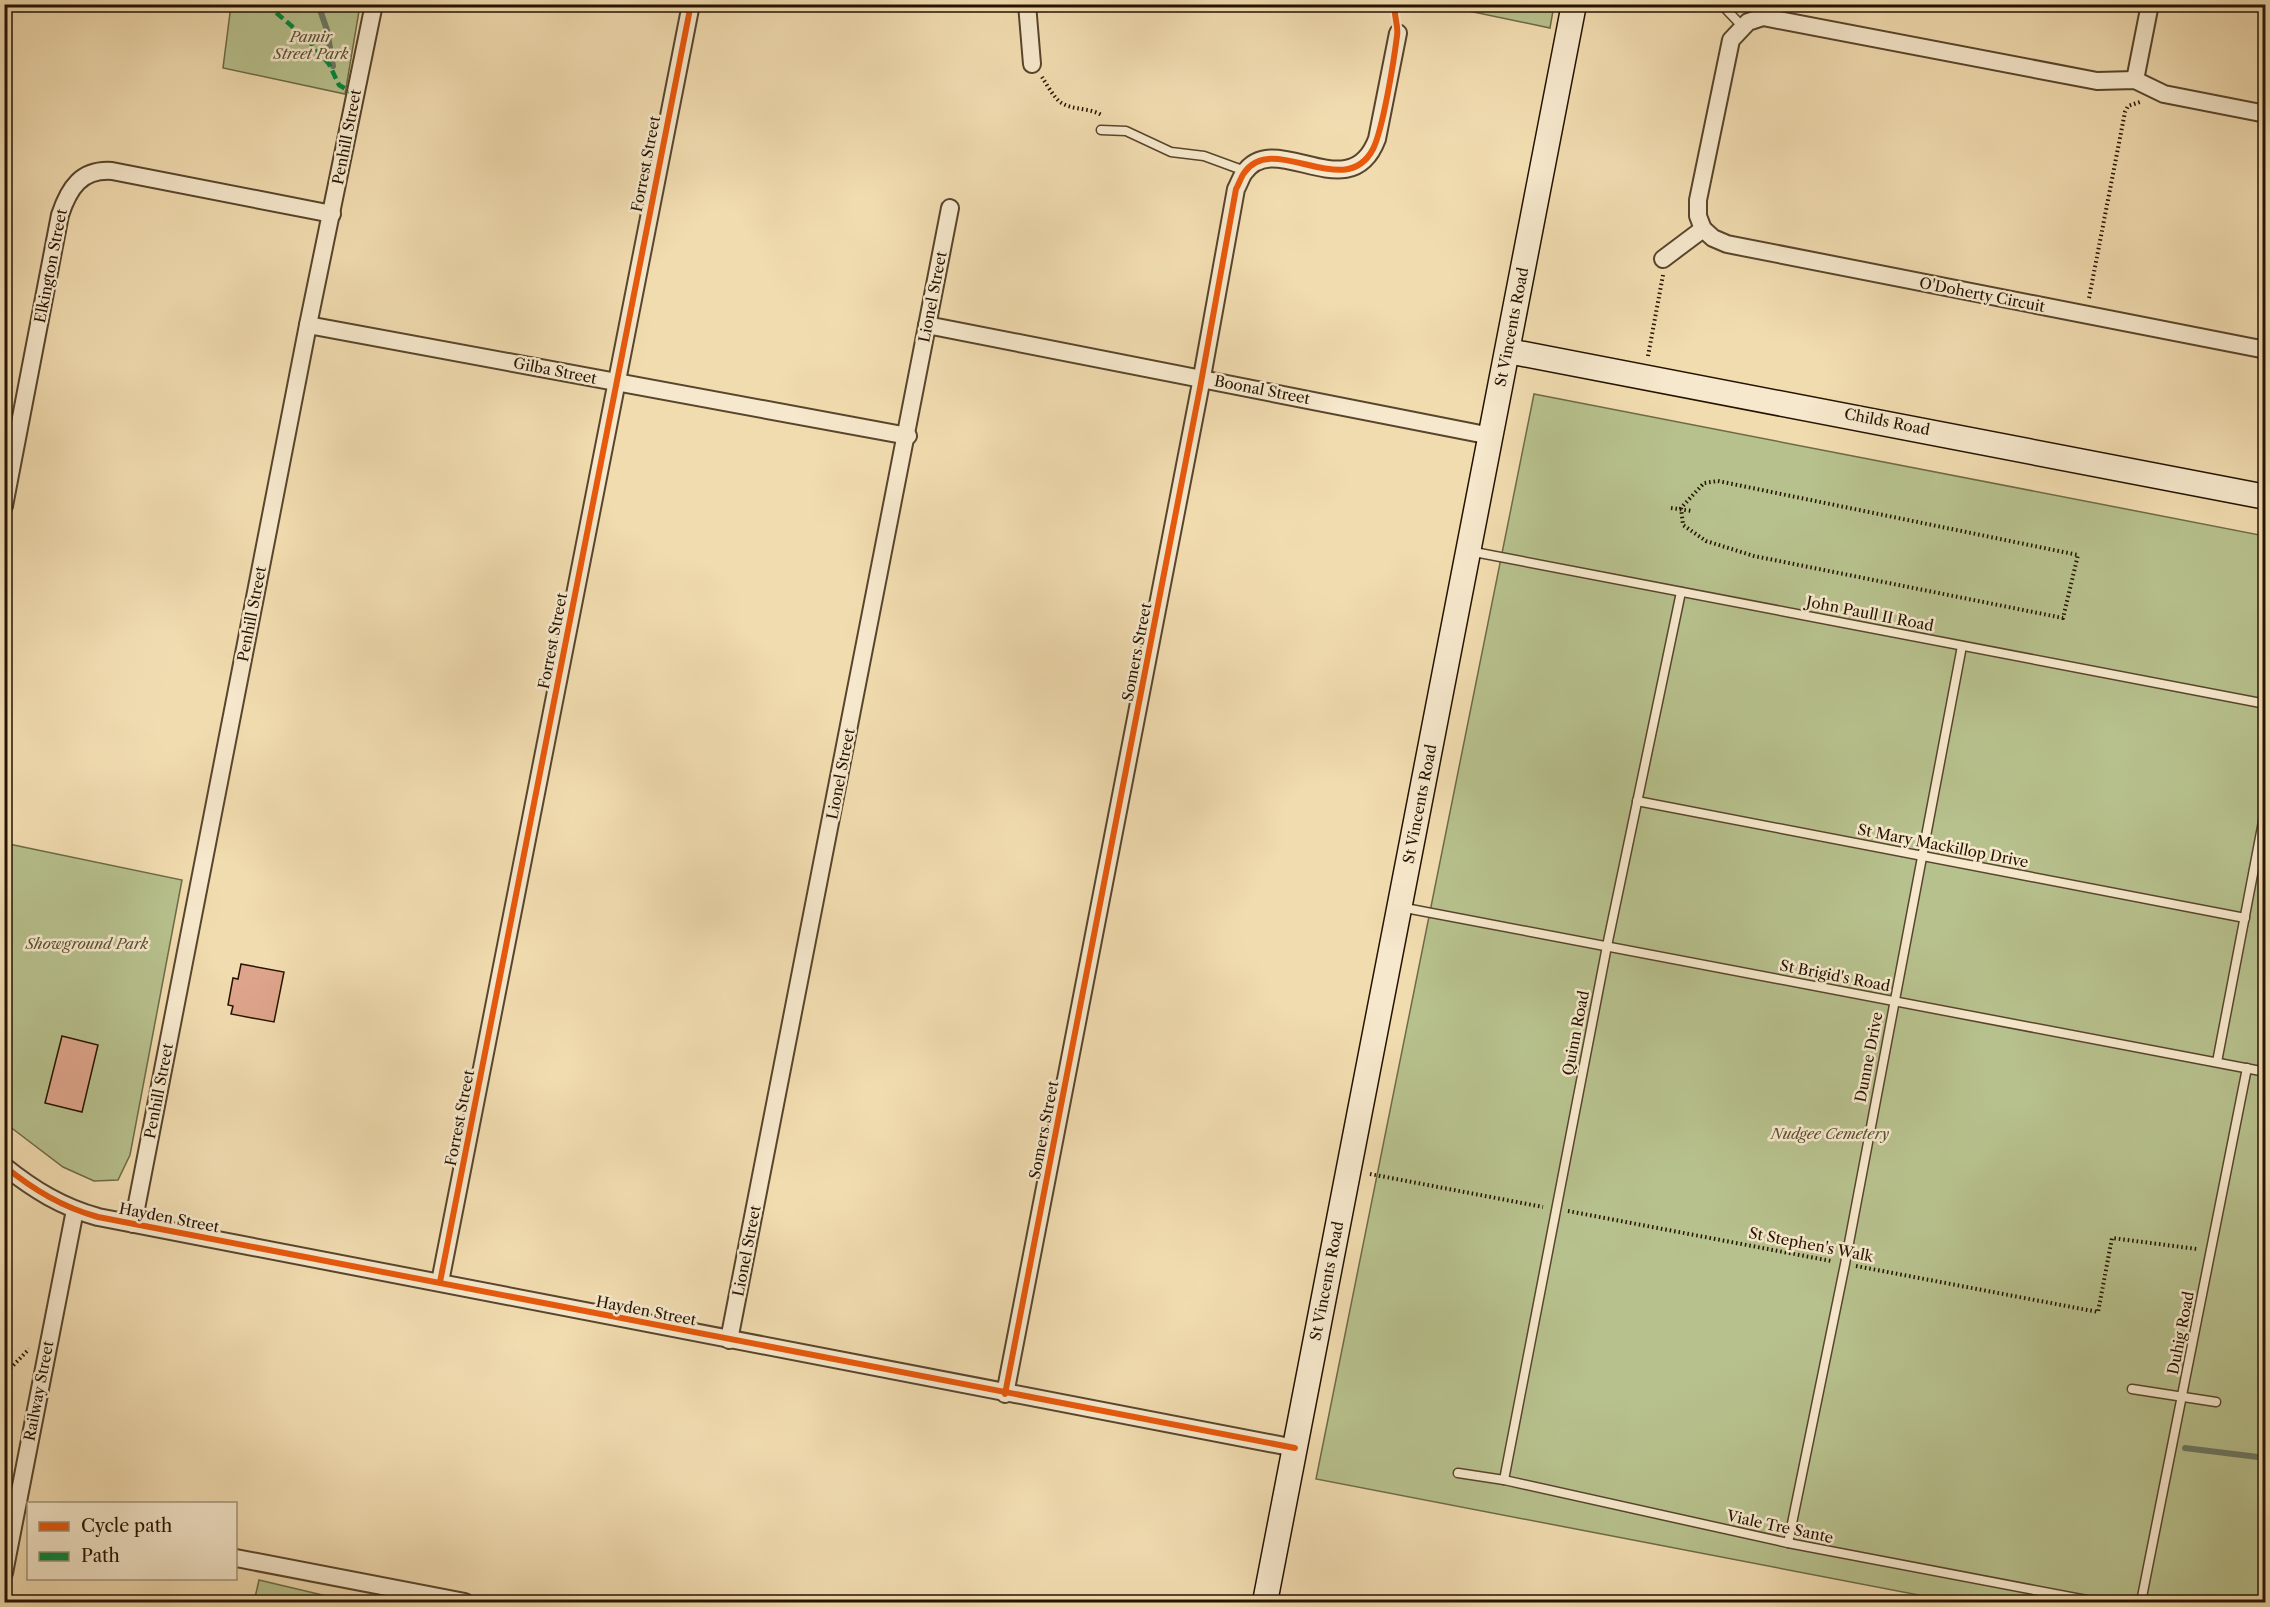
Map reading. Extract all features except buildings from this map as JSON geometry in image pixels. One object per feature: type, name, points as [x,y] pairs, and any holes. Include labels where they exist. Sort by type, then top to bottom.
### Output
[{"type":"main road","name":"St Vincents Road","points":[[1265,1602],[1574,4]]},
{"type":"main road","name":"Childs Road","points":[[1508,351],[2265,497]]},
{"type":"street","name":"Penhill Street","points":[[133,1224],[308,325],[374,4]]},
{"type":"street","name":"Forrest Street","points":[[440,1282],[691,4]]},
{"type":"street","points":[[1027,4],[1032,64]]},
{"type":"street","points":[[2142,83],[2150,4]]},
{"type":"street","points":[[1663,259],[1703,229],[1697,210],[1729,48],[1731,40],[1742,26],[1755,19],[1772,17],[2097,81],[2142,83],[2173,96],[2265,114]]},
{"type":"street","points":[[1245,171],[1261,160],[1271,159],[1342,170],[1361,163],[1373,149],[1377,139],[1398,33]]},
{"type":"street","name":"Elkington Street","points":[[4,506],[60,215],[65,198],[77,180],[100,170],[112,171],[332,214]]},
{"type":"street","name":"Somers Street","points":[[1005,1394],[1202,378],[1236,189],[1245,171]]},
{"type":"street","name":"Lionel Street","points":[[729,1340],[908,436],[950,208]]},
{"type":"street","name":"O'Doherty Circuit","points":[[1703,229],[1713,238],[1727,244],[2265,350]]},
{"type":"street","name":"Gilba Street","points":[[308,325],[908,436]]},
{"type":"street","name":"Boonal Street","points":[[927,325],[1491,436]]},
{"type":"street","name":"Hayden Street","points":[[4,1166],[41,1194],[75,1210],[133,1224],[1294,1448]]},
{"type":"street","name":"Railway Street","points":[[4,1573],[75,1210]]},
{"type":"street","points":[[237,1558],[465,1602]]},
{"type":"lane","points":[[1720,4],[1742,26]]},
{"type":"lane","points":[[1101,130],[1126,131],[1171,152],[1204,156],[1245,171]]},
{"type":"lane","name":"John Paull II Road","points":[[1468,551],[2265,704]]},
{"type":"lane","name":"Quinn Road","points":[[1504,1480],[1607,946],[1681,592]]},
{"type":"lane","name":"Dunne Drive","points":[[1788,1543],[1845,1264],[1962,646]]},
{"type":"lane","name":"St Mary Mackillop Drive","points":[[1637,801],[2245,918]]},
{"type":"lane","points":[[2217,1062],[2265,806]]},
{"type":"lane","name":"St Brigid's Road","points":[[1400,907],[2265,1071]]},
{"type":"lane","name":"Duhig Road","points":[[2141,1602],[2247,1068]]},
{"type":"lane","points":[[2132,1389],[2216,1402]]},
{"type":"lane","name":"Viale Tre Sante","points":[[1458,1473],[1504,1480],[1788,1543],[2097,1602]]},
{"type":"path","points":[[1032,64],[1059,101],[1077,108],[1096,111],[1114,124],[1117,132]]},
{"type":"path","points":[[2086,315],[2125,112],[2128,106],[2143,100],[2142,83]]},
{"type":"path","points":[[1644,376],[1663,278],[1663,259]]},
{"type":"path","points":[[1718,481],[2078,555],[2063,618],[1754,556],[1706,542],[1683,525],[1681,508],[1704,483],[1718,481]]},
{"type":"path","points":[[1671,508],[1692,511]]},
{"type":"green space","name":"Pamir Street Park","points":[[231,5],[360,5],[345,94],[223,68]]},
{"type":"green space","points":[[1440,5],[1554,5],[1550,28]]},
{"type":"green space","name":"Nudgee Cemetery","points":[[1534,394],[2265,536],[2265,1602],[1955,1602],[1316,1479]]},
{"type":"green space","name":"Showground Park","points":[[4,843],[182,880],[130,1155],[118,1180],[94,1181],[63,1167],[5,1123]]},
{"type":"green space","points":[[259,1580],[352,1602],[254,1602]]},
{"type":"waterway","points":[[318,4],[327,30],[333,66]]},
{"type":"waterway","points":[[2185,1448],[2266,1458]]},
{"type":"marked path","points":[[266,4],[308,40],[329,64],[339,85],[356,95]]},
{"type":"cycle path","points":[[440,1282],[691,4]]},
{"type":"cycle path","points":[[1005,1394],[1200,388],[1236,189],[1244,173],[1257,162],[1272,159],[1328,169],[1345,169],[1361,164],[1373,149],[1384,111],[1397,36],[1395,4]]},
{"type":"cycle path","points":[[4,1166],[49,1197],[98,1217],[1295,1448]]}]
